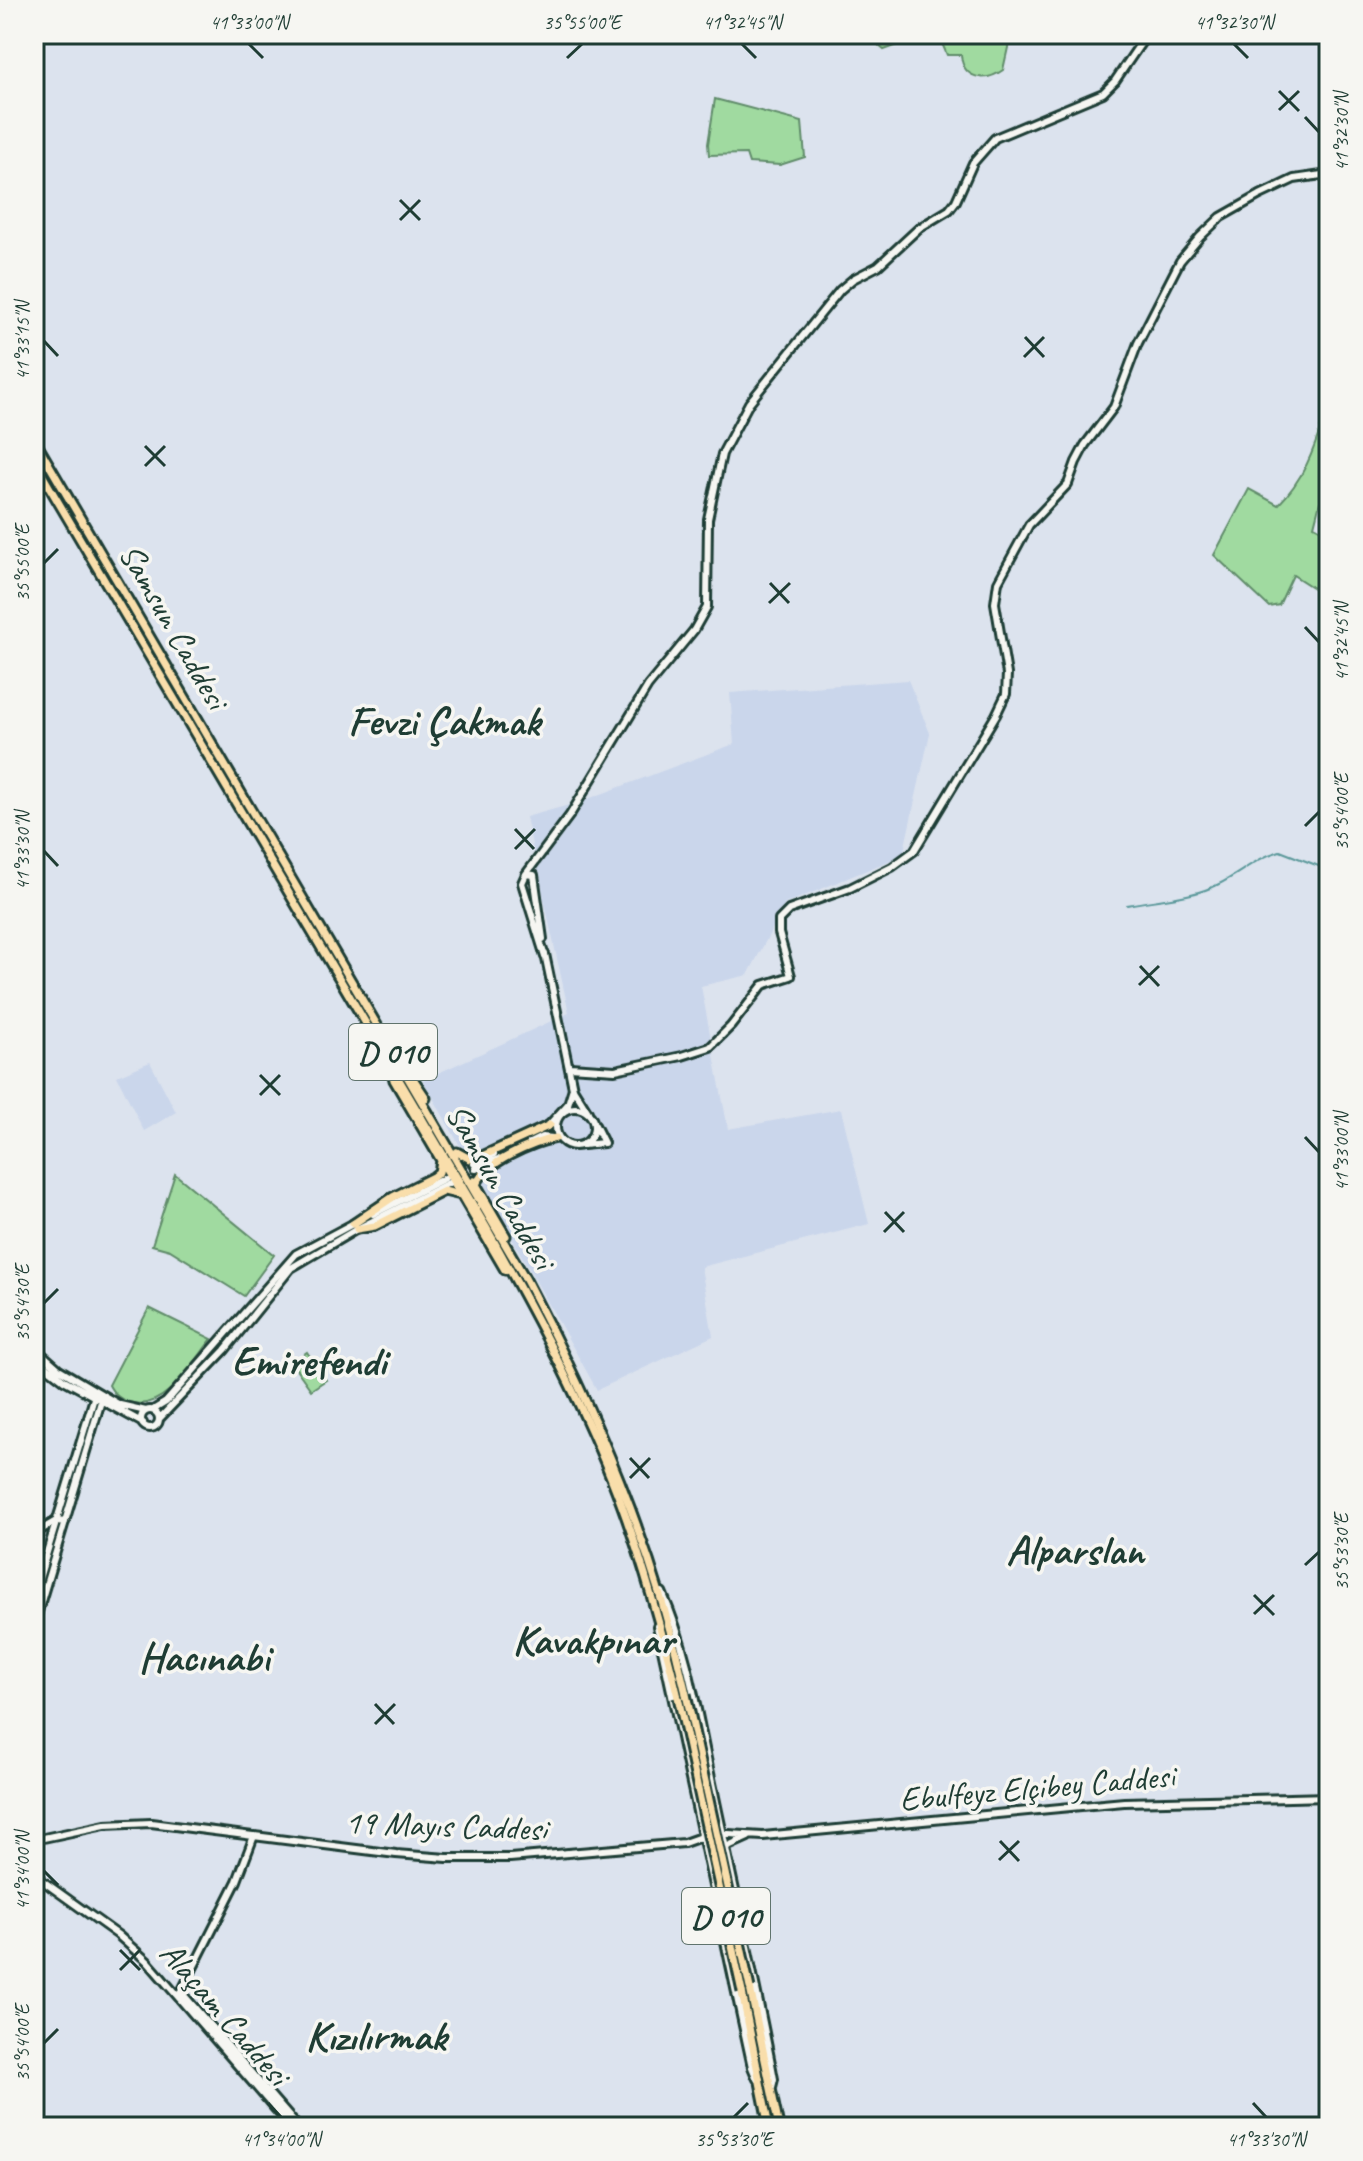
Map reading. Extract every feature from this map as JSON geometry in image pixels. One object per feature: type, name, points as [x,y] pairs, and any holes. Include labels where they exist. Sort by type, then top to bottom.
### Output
[{"type":"highway","name":"Samsun Caddesi","points":[[34,439],[393,1060],[560,1365],[607,1470],[682,1696]]},
{"type":"highway","name":"Samsun Caddesi","points":[[34,461],[347,995],[393,1060],[525,1278],[569,1361],[633,1510],[656,1580],[712,1838]]},
{"type":"highway","points":[[393,1060],[412,1074],[521,1262],[525,1278]]},
{"type":"highway","points":[[393,1060],[394,1080],[510,1279],[518,1284]]},
{"type":"highway","points":[[457,1152],[470,1159],[478,1158],[550,1125]]},
{"type":"highway","points":[[476,1185],[484,1170],[543,1140],[560,1140]]},
{"type":"highway","points":[[355,1227],[393,1197],[433,1177],[439,1172],[441,1161]]},
{"type":"highway","points":[[355,1227],[375,1226],[444,1191],[461,1195]]},
{"type":"highway","name":"D 010","points":[[712,1838],[779,2127]]},
{"type":"highway","name":"D 010","points":[[746,1990],[759,2083],[769,2127]]},
{"type":"street","points":[[573,1088],[568,1104],[550,1125],[475,1167],[542,1137],[576,1146],[604,1143],[573,1088],[545,957],[522,883],[573,811],[648,686],[694,630],[707,607],[708,519],[722,454],[749,403],[840,290],[878,266],[919,228],[949,210],[982,150],[995,138],[1016,128],[1103,93],[1115,81],[1147,34]]},
{"type":"street","points":[[570,1067],[615,1070],[710,1047],[763,985],[791,976],[779,933],[779,920],[789,910],[850,888],[892,867],[914,851],[1006,694],[1007,674],[995,603],[998,582],[1029,525],[1068,484],[1080,454],[1114,407],[1138,343],[1180,261],[1221,217],[1294,179],[1329,174]]},
{"type":"street","points":[[526,874],[534,875],[545,957]]},
{"type":"street","points":[[560,1114],[576,1108],[591,1118]]},
{"type":"street","points":[[560,1114],[556,1126],[560,1140]]},
{"type":"street","points":[[576,1146],[591,1136],[591,1118]]},
{"type":"street","points":[[143,1423],[142,1419],[166,1402],[296,1254],[447,1180]]},
{"type":"street","points":[[34,1357],[152,1428],[225,1350],[291,1268],[355,1227]]},
{"type":"street","points":[[34,1347],[43,1360]]},
{"type":"street","points":[[34,1369],[43,1360]]},
{"type":"street","points":[[99,1398],[150,1411],[159,1419]]},
{"type":"street","points":[[34,1595],[99,1398]]},
{"type":"street","points":[[34,1625],[99,1398]]},
{"type":"street","points":[[34,1534],[56,1521],[65,1522]]},
{"type":"street","points":[[656,1580],[673,1616],[680,1641],[752,2067],[759,2083]]},
{"type":"street","points":[[652,1599],[712,1838],[726,1847],[774,2079],[771,2090]]},
{"type":"street","name":"Ebulfeyz Elçibey Caddesi","points":[[712,1838],[1124,1802],[1329,1797]]},
{"type":"street","name":"19 Mayıs Caddesi","points":[[34,1840],[123,1823],[162,1824],[447,1858],[546,1857],[712,1838]]},
{"type":"street","points":[[180,1994],[237,1881],[254,1836]]},
{"type":"street","name":"Ebulfeyz Elçibey Caddesi","points":[[716,1850],[750,1837]]},
{"type":"street","name":"19 Mayıs Caddesi","points":[[684,1843],[712,1838]]},
{"type":"street","name":"19 Mayıs Caddesi","points":[[712,1838],[716,1850]]},
{"type":"street","points":[[34,1868],[37,1879]]},
{"type":"street","name":"Alaçam Caddesi","points":[[37,1879],[127,1943],[180,1994],[298,2127]]},
{"type":"street","name":"Alaçam Caddesi","points":[[180,1994],[291,2127]]},
{"type":"shaded area","points":[[908,680],[930,733],[903,855],[785,904],[748,975],[701,986],[728,1129],[841,1109],[869,1224],[701,1267],[713,1336],[597,1390],[423,1080],[569,1013],[526,817],[580,802],[734,744],[730,693]]},
{"type":"shaded area","points":[[150,1062],[176,1112],[144,1131],[117,1076]]},
{"type":"green space","points":[[858,34],[906,34],[906,42],[884,50],[871,39]]},
{"type":"green space","points":[[938,34],[1011,34],[1003,70],[989,77],[970,74],[961,55],[947,55]]},
{"type":"green space","points":[[715,99],[802,122],[805,157],[780,165],[749,163],[746,154],[709,155]]},
{"type":"green space","points":[[1324,417],[1329,424],[1329,499],[1320,502],[1314,526],[1329,534],[1329,554],[1315,589],[1293,575],[1279,605],[1269,607],[1214,555],[1249,489],[1278,505],[1287,495],[1307,464]]},
{"type":"green space","points":[[175,1174],[274,1255],[244,1296],[170,1250],[152,1245]]},
{"type":"green space","points":[[149,1308],[212,1339],[167,1392],[145,1403],[133,1403],[118,1397],[109,1385]]},
{"type":"green space","points":[[307,1352],[326,1380],[311,1390],[292,1363]]},
{"type":"waterway","points":[[1127,905],[1209,889],[1280,851],[1329,870]]},
{"type":"district","name":"Fevzi Çakmak","points":[[444,721]]},
{"type":"district","name":"Emirefendi","points":[[309,1361]]},
{"type":"district","name":"Alparslan","points":[[1075,1550]]},
{"type":"district","name":"Kavakpınar","points":[[593,1640]]},
{"type":"district","name":"Hacınabi","points":[[204,1657]]},
{"type":"district","name":"Kızılırmak","points":[[376,2036]]}]
